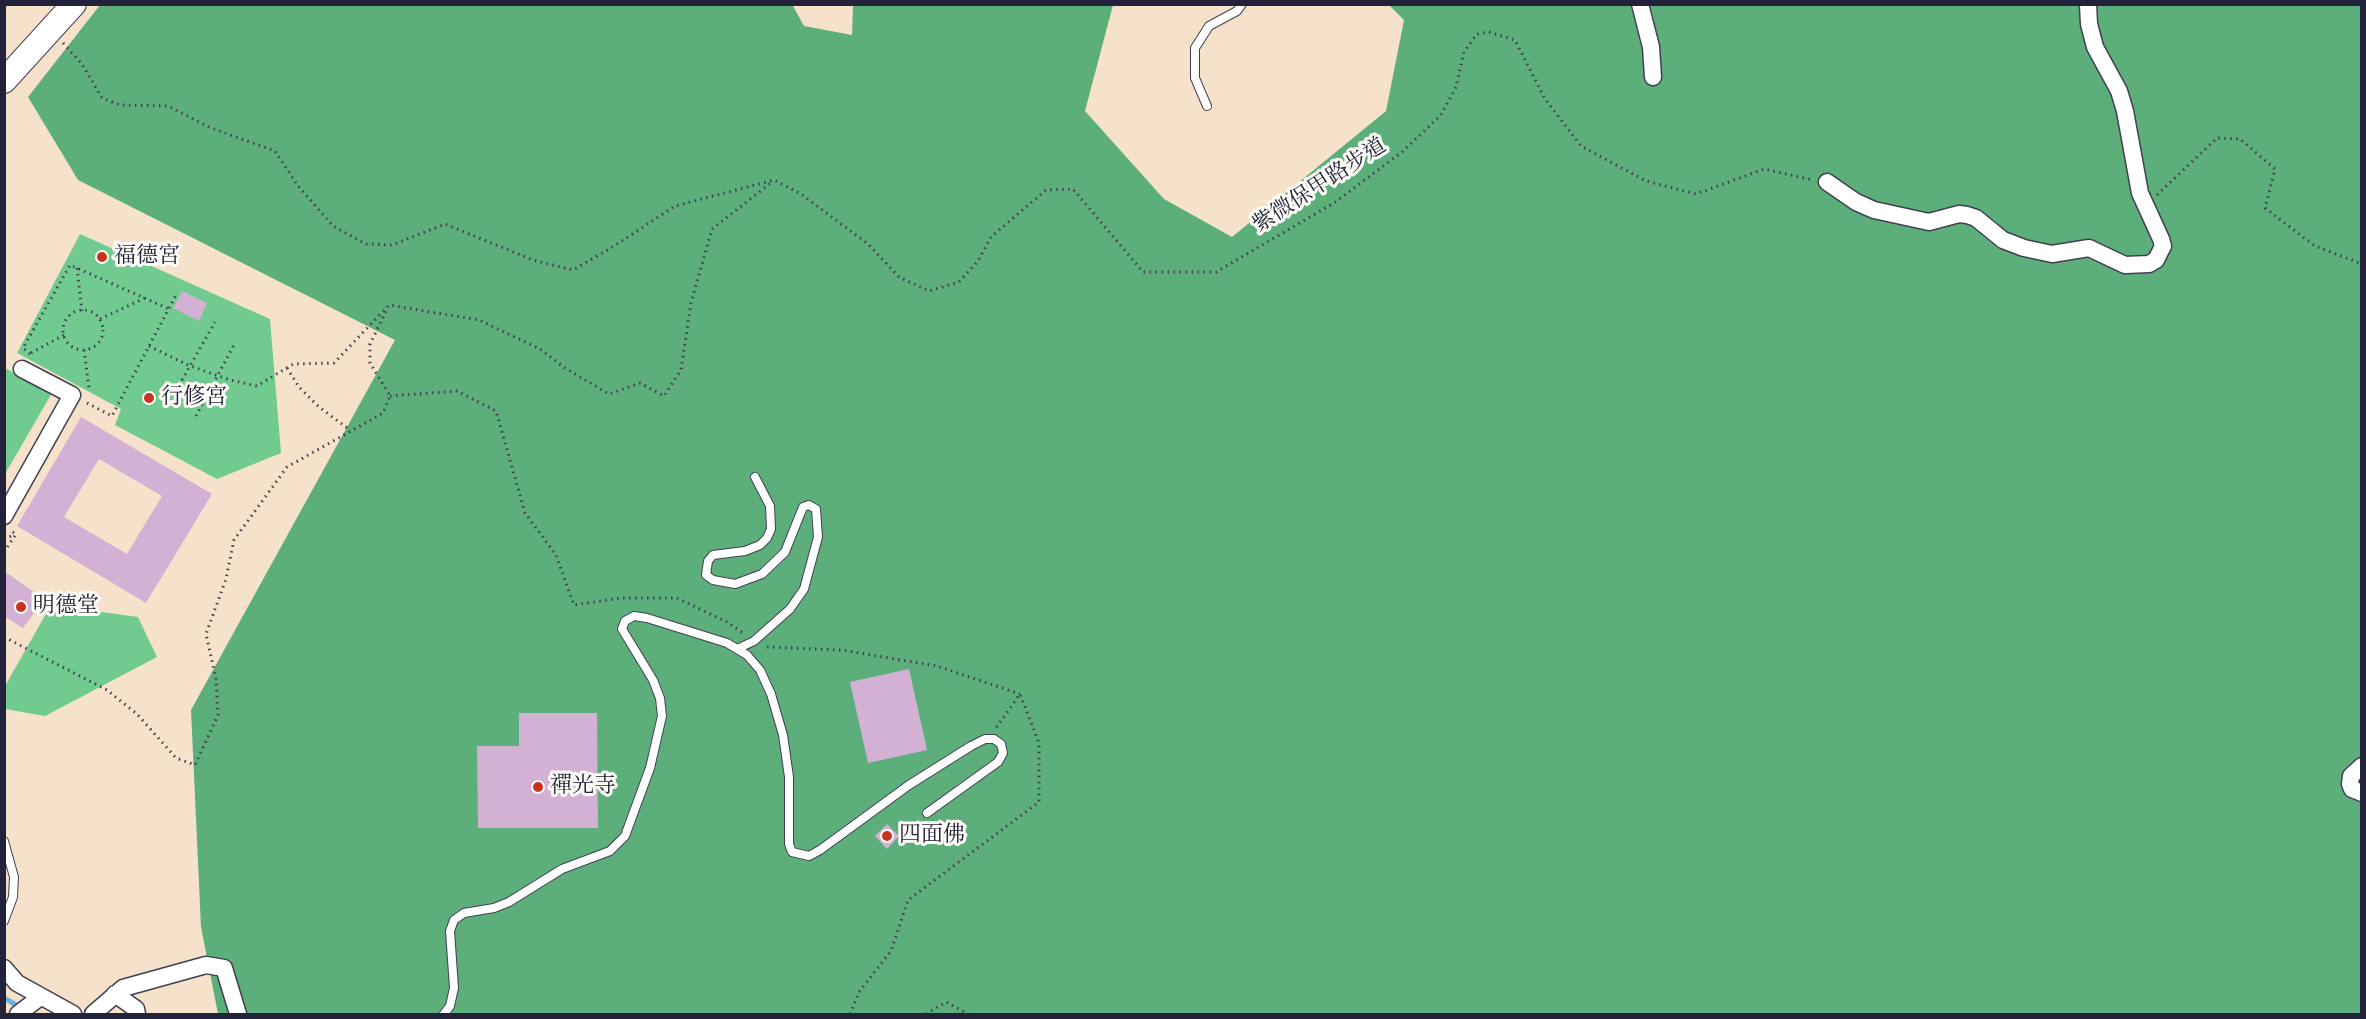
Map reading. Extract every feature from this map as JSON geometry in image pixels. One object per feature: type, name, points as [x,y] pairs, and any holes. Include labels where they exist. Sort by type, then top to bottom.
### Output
[{"type":"street","points":[[4,81],[52,31],[74,4]]},
{"type":"street","points":[[1640,4],[1652,47],[1653,77]]},
{"type":"street","points":[[1827,182],[1856,202],[1874,210],[1929,222],[1959,214],[1967,215],[1976,218],[2003,240],[2024,248],[2052,254],[2089,248],[2126,265],[2149,264],[2160,253],[2161,239],[2145,207],[2119,91],[2095,47],[2089,24],[2088,4]]},
{"type":"street","points":[[4,516],[72,395],[22,369]]},
{"type":"street","points":[[2361,766],[2351,776],[2350,784],[2352,789],[2361,793]]},
{"type":"street","points":[[93,1014],[115,994],[138,982],[206,964],[224,968],[237,1014]]},
{"type":"street","points":[[4,968],[17,983],[39,998],[73,1014]]},
{"type":"street","points":[[115,994],[136,1009],[137,1014]]},
{"type":"street","points":[[18,1014],[39,998]]},
{"type":"lane","points":[[1207,106],[1195,78],[1195,48],[1209,26],[1237,11],[1242,4]]},
{"type":"lane","points":[[737,649],[754,641],[784,616],[804,589],[818,537],[816,509],[809,505],[803,507],[785,552],[762,574],[735,584],[723,583],[706,575],[708,561],[713,555],[745,551],[760,545],[767,538],[771,529],[770,506],[755,477]]},
{"type":"lane","points":[[444,1014],[450,1006],[454,988],[455,968],[450,931],[454,920],[464,913],[494,908],[509,902],[562,869],[610,851],[625,836],[650,768],[662,716],[660,698],[652,680],[622,629],[625,621],[634,616],[727,643],[747,655],[760,670],[771,694],[783,735],[789,777],[789,844],[792,852],[800,856],[809,856],[939,765],[989,739],[1001,744],[1003,753],[998,762],[927,813]]},
{"type":"lane","points":[[4,841],[14,877],[4,921]]},
{"type":"path","points":[[52,31],[82,64],[102,98],[120,105],[168,106],[211,128],[275,151],[298,186],[333,226],[366,244],[392,245],[445,224],[533,260],[573,270],[675,206],[774,180]]},
{"type":"path","name":"紫微保甲路步道","points":[[774,180],[801,194],[868,244],[899,277],[929,291],[959,282],[978,261],[991,237],[1046,190],[1073,189],[1143,272],[1216,272],[1334,203],[1402,152],[1441,115],[1456,87],[1464,52],[1478,34],[1489,32],[1515,40],[1545,99],[1581,146],[1646,181],[1696,194],[1764,170],[1827,182]]},
{"type":"path","points":[[2145,207],[2217,138],[2240,139],[2275,169],[2265,208],[2315,246],[2361,264]]},
{"type":"path","points":[[389,305],[478,320],[540,349],[565,368],[609,394],[640,383],[664,396],[681,370],[691,303],[712,229],[774,180]]},
{"type":"path","points":[[31,353],[22,348],[70,265],[169,309]]},
{"type":"path","points":[[77,268],[82,311]]},
{"type":"path","points":[[72,395],[112,416],[177,293]]},
{"type":"path","points":[[100,320],[145,298]]},
{"type":"path","points":[[149,346],[217,376],[257,386],[293,364],[334,363],[389,305]]},
{"type":"path","points":[[389,305],[370,344],[370,363],[390,396]]},
{"type":"path","points":[[82,311],[92,312],[100,320],[103,328],[100,340],[90,349],[84,350],[71,346],[64,335],[65,322],[68,317],[82,311]]},
{"type":"path","points":[[170,401],[216,322]]},
{"type":"path","points":[[22,369],[31,353],[64,335]]},
{"type":"path","points":[[196,416],[235,343]]},
{"type":"path","points":[[84,350],[91,405]]},
{"type":"path","points":[[287,368],[299,387],[319,407],[350,430]]},
{"type":"path","points":[[390,396],[457,391],[496,411],[525,513],[556,555],[574,605],[621,598],[677,597],[727,622],[754,641],[771,649],[842,650],[937,666],[1020,694]]},
{"type":"path","points":[[4,637],[106,690],[137,714],[176,758],[195,765],[218,715],[216,679],[206,634],[226,579],[234,540],[287,467],[382,413],[390,396]]},
{"type":"path","points":[[4,527],[16,534]]},
{"type":"path","points":[[4,538],[16,534]]},
{"type":"path","points":[[4,552],[16,534]]},
{"type":"path","points":[[989,739],[1020,694]]},
{"type":"path","points":[[850,1014],[859,992],[891,951],[908,900],[1039,802],[1039,743],[1020,694]]},
{"type":"path","points":[[926,1014],[946,1002],[968,1014]]},
{"type":"green space","points":[[792,4],[804,26],[852,35],[853,5],[1113,5],[1085,111],[1164,199],[1232,237],[1386,111],[1404,20],[1389,5],[2361,5],[2361,1014],[218,1014],[201,927],[191,710],[395,340],[78,180],[28,97],[100,5]]},
{"type":"green space","points":[[80,234],[270,319],[281,453],[217,479],[115,425],[121,409],[17,353]]},
{"type":"green space","points":[[5,368],[52,393],[5,474]]},
{"type":"green space","points":[[51,605],[138,617],[157,657],[45,716],[5,709],[5,686]]},
{"type":"building","points":[[182,291],[207,303],[199,321],[173,308]]},
{"type":"building","name":"行修宮","points":[[81,417],[212,494],[146,603],[17,526]],"holes":[[[99,459],[162,496],[127,554],[64,517]]]},
{"type":"building","name":"明德堂","points":[[4,571],[44,599],[23,628],[4,616]]},
{"type":"building","points":[[909,669],[927,750],[868,763],[850,682]]},
{"type":"building","name":"禪光寺","points":[[519,713],[597,713],[598,828],[478,828],[477,746],[519,746]]},
{"type":"building","name":"四面佛","points":[[887,824],[899,836],[887,849],[875,836]]},
{"type":"waterway","points":[[4,998],[32,1014]]},
{"type":"place","name":"福德宮","points":[[102,257]]},
{"type":"place","name":"行修宮","points":[[149,398]]},
{"type":"place","name":"明德堂","points":[[21,607]]},
{"type":"place","name":"禪光寺","points":[[538,787]]},
{"type":"place","name":"四面佛","points":[[887,836]]}]
